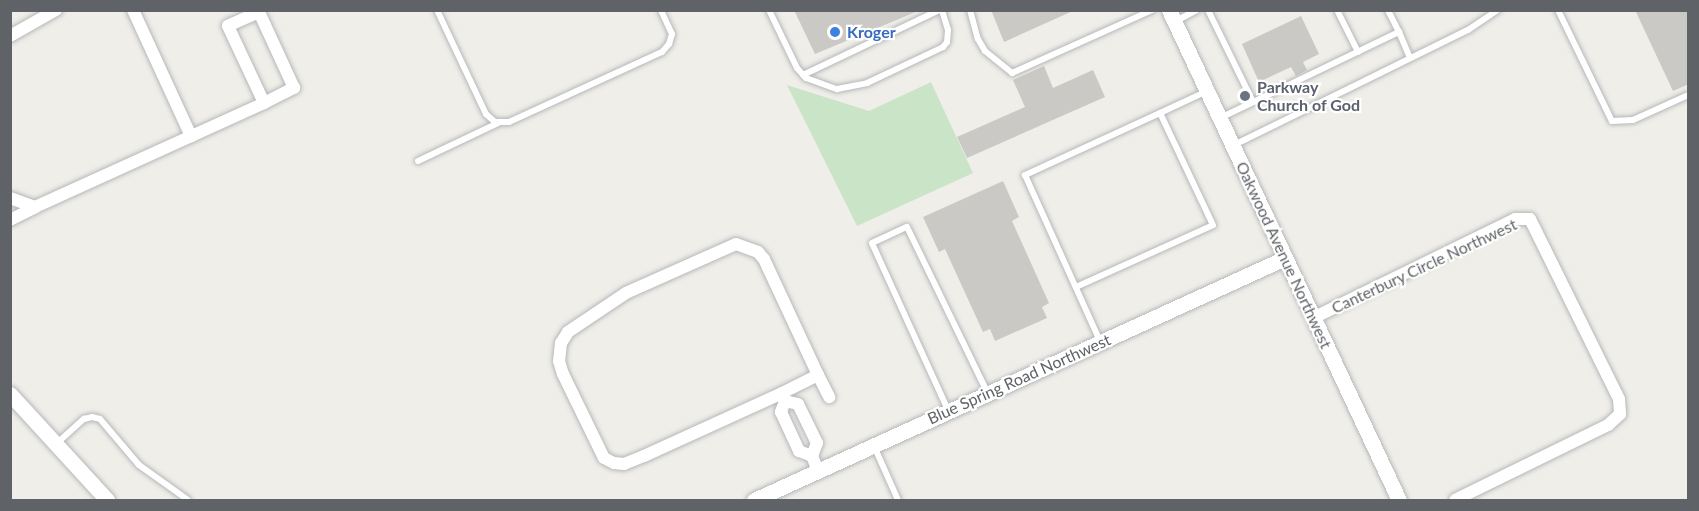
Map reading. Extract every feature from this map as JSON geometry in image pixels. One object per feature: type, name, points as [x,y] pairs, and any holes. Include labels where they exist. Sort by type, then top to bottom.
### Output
[{"type":"street","points":[[10,36],[56,10]]},
{"type":"street","points":[[133,10],[191,136]]},
{"type":"street","points":[[10,220],[35,207],[191,136],[264,102],[294,88],[259,12],[228,26],[264,102]]},
{"type":"street","name":"Oakwood Avenue Northwest","points":[[1172,16],[1399,501]]},
{"type":"street","points":[[10,198],[35,207]]},
{"type":"street","name":"Canterbury Circle Northwest","points":[[1313,318],[1515,219],[1530,219],[1619,399],[1620,414],[1608,425],[1455,501]]},
{"type":"street","points":[[818,375],[784,397],[624,464],[614,463],[604,458],[563,374],[559,361],[561,343],[568,332],[626,293],[736,244],[758,252],[764,260],[829,397]]},
{"type":"street","name":"Blue Spring Road Northwest","points":[[754,501],[780,492],[815,463],[874,445],[1285,258]]},
{"type":"street","points":[[10,394],[104,500]]},
{"type":"street","points":[[784,397],[798,404],[803,413],[817,443],[815,463]]},
{"type":"street","points":[[784,397],[782,412],[799,451],[815,463]]},
{"type":"lane","points":[[437,10],[486,114],[495,122],[509,122],[662,52],[669,44],[672,34],[661,10]]},
{"type":"lane","points":[[769,10],[803,75],[820,85],[837,89],[867,83],[943,47],[947,42],[948,30],[940,10],[803,75]]},
{"type":"lane","points":[[970,10],[978,39],[986,51],[1012,73],[1152,10]]},
{"type":"lane","points":[[1172,16],[1197,10]]},
{"type":"lane","points":[[1208,10],[1253,102]]},
{"type":"lane","points":[[1338,10],[1358,52]]},
{"type":"lane","points":[[1388,10],[1410,58]]},
{"type":"lane","points":[[1232,146],[1468,30],[1498,10]]},
{"type":"lane","points":[[1558,10],[1612,121],[1632,120],[1689,95]]},
{"type":"lane","points":[[1220,118],[1399,32]]},
{"type":"lane","points":[[1100,342],[1025,175],[1207,91]]},
{"type":"lane","points":[[1076,287],[1213,225],[1160,113]]},
{"type":"lane","points":[[418,161],[501,122]]},
{"type":"lane","points":[[948,410],[872,243],[907,227],[987,393]]},
{"type":"lane","points":[[56,444],[84,419],[100,418],[139,465],[188,501]]},
{"type":"lane","points":[[874,445],[898,501]]},
{"type":"green space","points":[[931,82],[973,173],[857,226],[787,85],[869,111]]},
{"type":"building","name":"Kroger","points":[[794,10],[918,11],[815,54]]},
{"type":"building","points":[[991,10],[1075,10],[1004,42]]},
{"type":"building","points":[[1635,10],[1689,10],[1689,84],[1673,91]]},
{"type":"building","points":[[1301,16],[1319,54],[1303,62],[1307,70],[1296,76],[1291,67],[1259,82],[1242,44]]},
{"type":"building","points":[[1044,66],[1053,88],[1093,70],[1105,97],[967,158],[957,137],[1025,107],[1013,80]]},
{"type":"building","points":[[1003,181],[1019,217],[1012,221],[1049,303],[1042,307],[1047,318],[995,341],[990,329],[983,332],[945,249],[939,252],[923,217]]},
{"type":"place","name":"Kroger","points":[[835,32]]},
{"type":"place","name":"Parkway Church of God","points":[[1245,96]]}]
